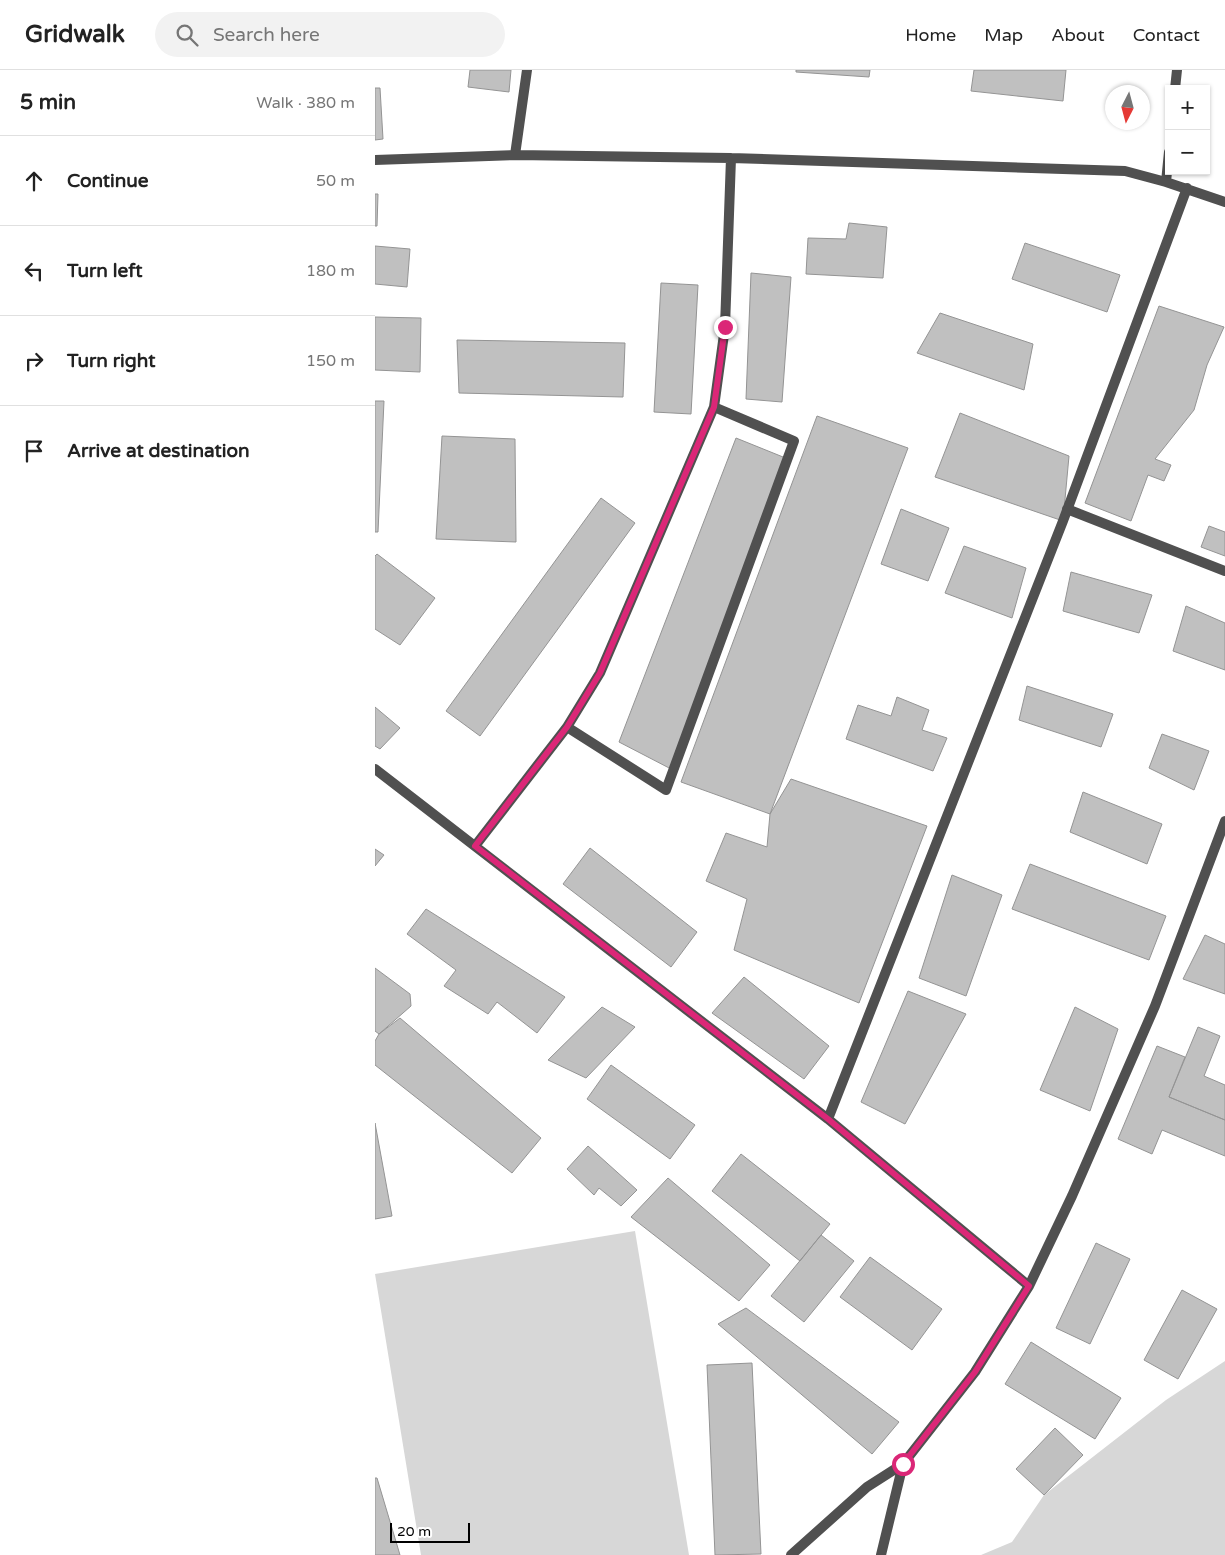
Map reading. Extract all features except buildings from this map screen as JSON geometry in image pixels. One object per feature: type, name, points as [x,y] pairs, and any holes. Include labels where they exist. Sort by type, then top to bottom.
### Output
[{"type":"lane","points":[[515,155],[527,70]]},
{"type":"lane","points":[[1175,85],[1177,70]]},
{"type":"lane","points":[[375,160],[515,155],[731,158],[1125,171],[1187,188],[1225,202]]},
{"type":"lane","points":[[475,846],[567,727],[600,673],[714,407],[725,327],[731,158]]},
{"type":"lane","points":[[1166,182],[1167,175]]},
{"type":"lane","points":[[828,1119],[1067,509],[1187,188]]},
{"type":"lane","points":[[567,727],[666,790],[793,441],[714,407]]},
{"type":"lane","points":[[1067,509],[1225,571]]},
{"type":"lane","points":[[375,768],[828,1119],[1029,1286]]},
{"type":"lane","points":[[791,1555],[867,1487],[903,1464],[975,1372],[1029,1286],[1072,1196],[1155,1006],[1225,820]]},
{"type":"lane","points":[[881,1555],[903,1464]]},
{"type":"shaded area","points":[[635,1231],[689,1555],[421,1555],[375,1274]]},
{"type":"shaded area","points":[[1225,1361],[1225,1555],[981,1555],[1012,1542],[1044,1495],[1166,1400]]},
{"type":"route","points":[[725,327],[714,407],[600,673],[567,727],[475,846],[828,1119],[1029,1286],[975,1372],[903,1464]]}]
